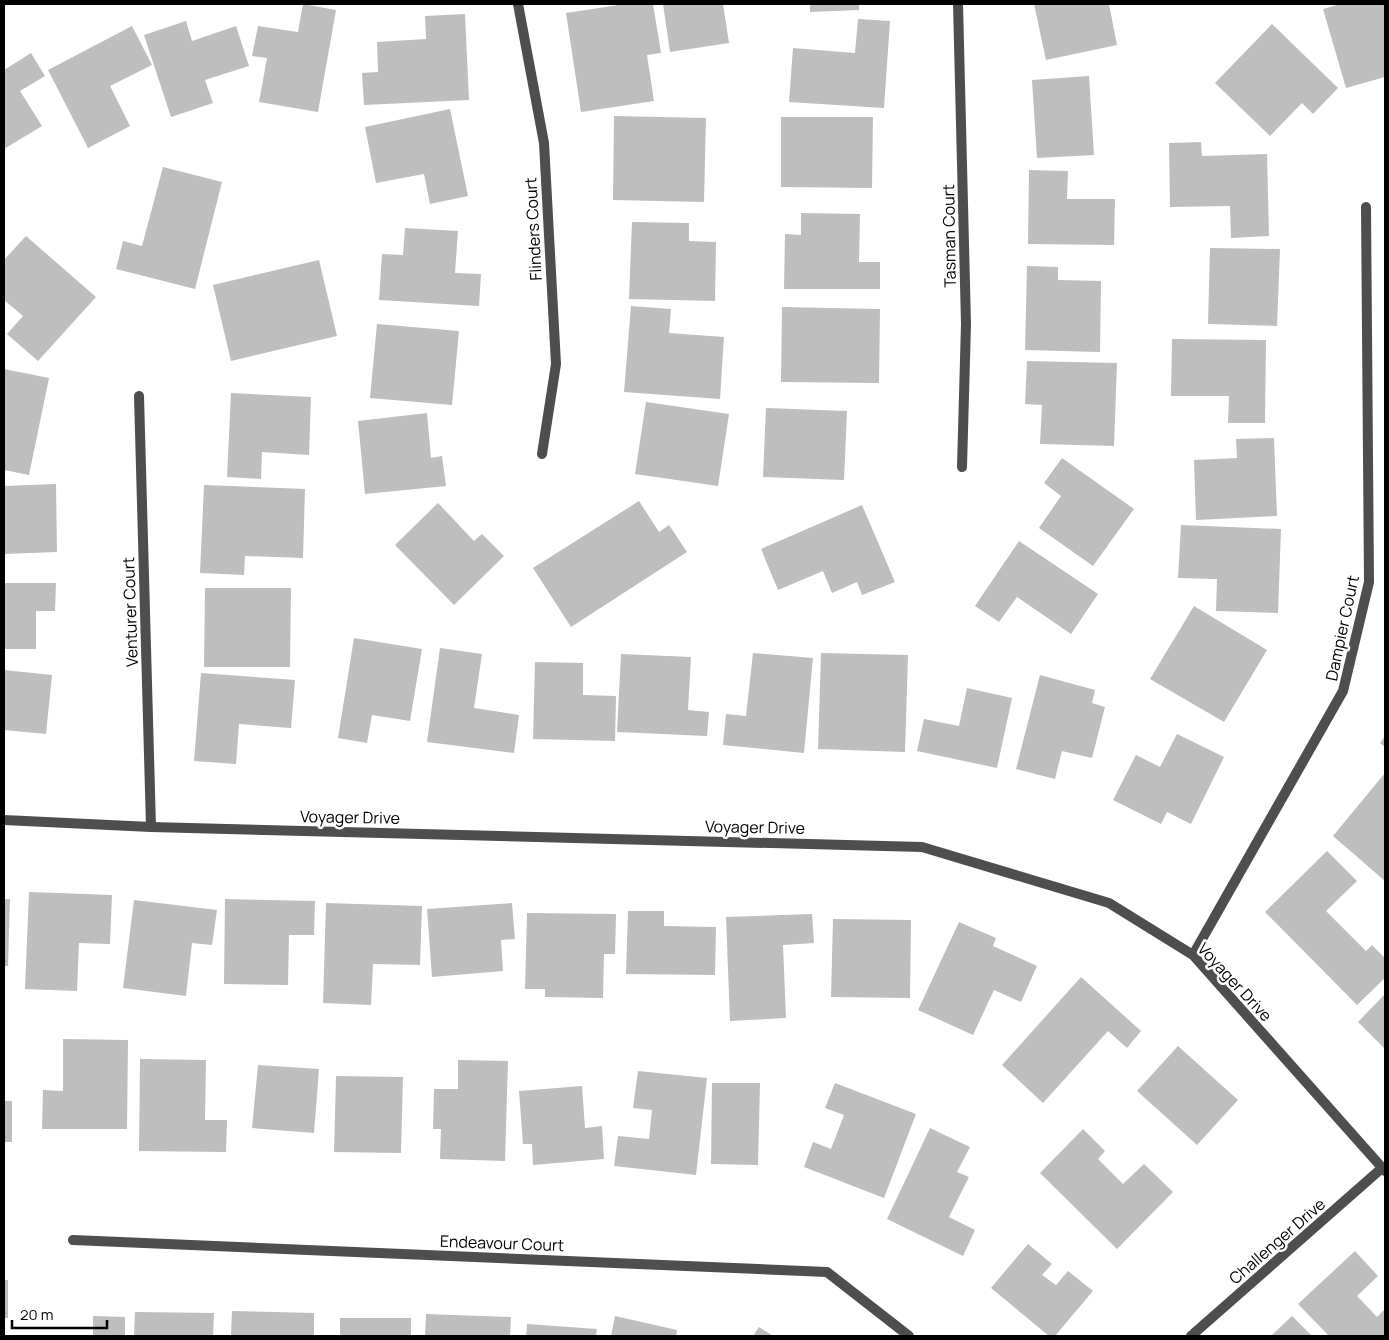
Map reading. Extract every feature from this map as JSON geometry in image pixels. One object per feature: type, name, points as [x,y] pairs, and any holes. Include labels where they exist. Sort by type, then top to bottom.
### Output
[{"type":"street","name":"Flinders Court","points":[[518,4],[544,143],[556,364],[542,454]]},
{"type":"street","name":"Tasman Court","points":[[958,4],[966,324],[962,467]]},
{"type":"street","name":"Dampier Court","points":[[1193,955],[1344,691],[1369,582],[1366,207]]},
{"type":"street","name":"Venturer Court","points":[[139,396],[151,827]]},
{"type":"street","name":"Voyager Drive","points":[[4,820],[151,827],[922,847],[1109,903],[1193,955],[1384,1170]]},
{"type":"street","name":"Challenger Drive","points":[[1191,1336],[1384,1170]]},
{"type":"street","name":"Endeavour Court","points":[[73,1240],[827,1272],[909,1336]]},
{"type":"building","points":[[303,4],[336,10],[318,112],[259,102],[267,58],[252,56],[258,26],[298,32]]},
{"type":"building","points":[[625,4],[653,4],[661,53],[647,55],[654,101],[581,112],[566,13]]},
{"type":"building","points":[[663,4],[723,4],[729,43],[670,52]]},
{"type":"building","points":[[810,4],[859,4],[859,10],[810,12]]},
{"type":"building","points":[[1034,4],[1109,4],[1117,45],[1046,60]]},
{"type":"building","points":[[1341,4],[1385,4],[1385,77],[1346,88],[1323,9]]},
{"type":"building","points":[[465,14],[469,100],[364,105],[362,73],[378,72],[377,42],[426,39],[425,16]]},
{"type":"building","points":[[858,19],[890,21],[884,108],[789,102],[793,48],[855,53]]},
{"type":"building","points":[[186,21],[192,41],[236,26],[249,66],[205,80],[213,103],[171,117],[144,35]]},
{"type":"building","points":[[1272,24],[1338,88],[1313,114],[1302,103],[1270,136],[1215,83]]},
{"type":"building","points":[[132,26],[152,65],[110,86],[130,126],[88,148],[48,70]]},
{"type":"building","points":[[31,53],[45,76],[20,91],[42,126],[4,149],[4,70]]},
{"type":"building","points":[[1089,76],[1094,155],[1037,158],[1032,80]]},
{"type":"building","points":[[450,109],[468,196],[430,204],[424,174],[376,183],[365,127]]},
{"type":"building","points":[[614,116],[706,118],[704,202],[613,200]]},
{"type":"building","points":[[781,117],[873,117],[872,188],[781,187]]},
{"type":"building","points":[[1201,142],[1202,156],[1267,154],[1269,236],[1231,238],[1230,206],[1170,207],[1169,143]]},
{"type":"building","points":[[163,167],[222,182],[195,289],[116,269],[123,241],[142,246]]},
{"type":"building","points":[[1029,170],[1068,171],[1067,199],[1115,199],[1114,245],[1028,244]]},
{"type":"building","points":[[801,213],[860,214],[859,262],[880,262],[880,289],[784,289],[785,234],[801,235]]},
{"type":"building","points":[[632,222],[689,223],[689,241],[716,242],[715,301],[629,299]]},
{"type":"building","points":[[405,228],[458,231],[455,273],[481,274],[479,306],[379,300],[382,254],[403,255]]},
{"type":"building","points":[[26,236],[96,297],[38,361],[7,334],[23,316],[4,300],[4,260]]},
{"type":"building","points":[[1210,248],[1280,249],[1277,326],[1208,324]]},
{"type":"building","points":[[319,260],[337,336],[231,361],[213,285]]},
{"type":"building","points":[[1027,266],[1058,267],[1058,280],[1101,281],[1100,352],[1025,350]]},
{"type":"building","points":[[631,306],[671,309],[669,333],[724,337],[720,399],[624,392]]},
{"type":"building","points":[[782,307],[880,309],[879,383],[781,382]]},
{"type":"building","points":[[377,324],[459,331],[452,405],[370,398]]},
{"type":"building","points":[[1172,339],[1266,340],[1265,423],[1228,423],[1229,396],[1171,396]]},
{"type":"building","points":[[1027,361],[1117,363],[1114,446],[1040,444],[1042,405],[1025,404]]},
{"type":"building","points":[[4,369],[49,378],[29,475],[4,470]]},
{"type":"building","points":[[231,393],[311,397],[309,455],[262,452],[261,479],[227,477]]},
{"type":"building","points":[[646,402],[729,414],[718,486],[635,474]]},
{"type":"building","points":[[766,408],[847,411],[844,480],[763,477]]},
{"type":"building","points":[[427,413],[431,458],[442,456],[446,486],[365,494],[358,421]]},
{"type":"building","points":[[1274,438],[1277,516],[1196,520],[1194,460],[1237,458],[1236,439]]},
{"type":"building","points":[[1062,458],[1134,509],[1093,566],[1039,528],[1061,496],[1044,483]]},
{"type":"building","points":[[56,484],[57,552],[4,554],[4,486]]},
{"type":"building","points":[[204,485],[305,489],[303,558],[245,556],[244,575],[200,573]]},
{"type":"building","points":[[639,501],[659,532],[669,525],[687,552],[571,627],[533,568]]},
{"type":"building","points":[[438,503],[474,541],[482,534],[504,556],[454,605],[395,545]]},
{"type":"building","points":[[862,505],[895,582],[862,595],[857,582],[832,593],[823,571],[778,590],[761,549]]},
{"type":"building","points":[[1181,525],[1281,529],[1278,613],[1216,611],[1217,579],[1178,578]]},
{"type":"building","points":[[1019,541],[1098,594],[1071,634],[1017,597],[999,622],[975,606]]},
{"type":"building","points":[[4,583],[56,583],[55,611],[36,611],[36,649],[4,649]]},
{"type":"building","points":[[205,588],[291,588],[290,667],[204,667]]},
{"type":"building","points":[[1194,606],[1267,650],[1224,722],[1150,679]]},
{"type":"building","points":[[354,638],[422,649],[410,721],[372,715],[367,743],[338,738]]},
{"type":"building","points":[[440,648],[482,654],[474,708],[519,715],[514,753],[427,742]]},
{"type":"building","points":[[753,653],[813,658],[804,753],[723,745],[726,714],[746,716]]},
{"type":"building","points":[[821,653],[908,655],[905,752],[818,749]]},
{"type":"building","points":[[621,654],[691,657],[688,710],[709,712],[707,736],[617,732]]},
{"type":"building","points":[[535,662],[583,663],[583,695],[616,696],[615,741],[533,739]]},
{"type":"building","points":[[4,670],[52,675],[46,734],[4,730]]},
{"type":"building","points":[[201,673],[295,680],[291,728],[239,724],[236,764],[194,761]]},
{"type":"building","points":[[1040,675],[1095,690],[1092,703],[1105,707],[1092,758],[1062,751],[1055,779],[1016,769]]},
{"type":"building","points":[[967,688],[1012,698],[997,768],[917,751],[924,719],[959,726]]},
{"type":"building","points":[[1177,734],[1224,757],[1191,824],[1167,812],[1161,824],[1113,800],[1136,755],[1160,767]]},
{"type":"building","points":[[1385,736],[1385,747],[1380,743]]},
{"type":"building","points":[[1385,773],[1385,881],[1333,836]]},
{"type":"building","points":[[1327,851],[1357,881],[1326,911],[1366,951],[1372,945],[1385,958],[1385,978],[1357,1005],[1265,912]]},
{"type":"building","points":[[29,892],[112,895],[110,944],[79,943],[77,991],[25,989]]},
{"type":"building","points":[[4,899],[10,899],[8,966],[4,966]]},
{"type":"building","points":[[225,899],[315,901],[314,935],[289,935],[288,985],[224,984]]},
{"type":"building","points":[[134,900],[217,910],[212,945],[192,943],[186,996],[123,988]]},
{"type":"building","points":[[326,903],[422,906],[420,965],[373,964],[371,1005],[323,1003]]},
{"type":"building","points":[[512,903],[515,939],[501,940],[503,971],[432,977],[427,909]]},
{"type":"building","points":[[628,911],[664,911],[664,926],[716,927],[715,975],[626,974]]},
{"type":"building","points":[[527,913],[616,914],[615,954],[604,954],[603,998],[545,997],[545,989],[525,989]]},
{"type":"building","points":[[812,914],[814,943],[783,945],[786,1018],[730,1021],[726,917]]},
{"type":"building","points":[[833,919],[911,920],[910,998],[831,997]]},
{"type":"building","points":[[959,922],[996,938],[993,946],[1037,966],[1021,1002],[994,990],[973,1035],[918,1010]]},
{"type":"building","points":[[1081,977],[1141,1031],[1127,1048],[1108,1031],[1043,1103],[1002,1065]]},
{"type":"building","points":[[1385,994],[1385,1049],[1358,1022]]},
{"type":"building","points":[[63,1039],[128,1040],[127,1129],[42,1129],[43,1090],[63,1091]]},
{"type":"building","points":[[1178,1046],[1238,1100],[1197,1145],[1137,1091]]},
{"type":"building","points":[[140,1059],[206,1060],[205,1120],[227,1120],[226,1152],[139,1151]]},
{"type":"building","points":[[458,1060],[508,1061],[505,1161],[440,1159],[441,1129],[433,1129],[434,1089],[458,1089]]},
{"type":"building","points":[[258,1065],[319,1069],[314,1133],[252,1128]]},
{"type":"building","points":[[638,1071],[707,1078],[696,1175],[614,1166],[618,1136],[649,1139],[652,1110],[633,1108]]},
{"type":"building","points":[[336,1076],[403,1077],[401,1153],[334,1152]]},
{"type":"building","points":[[712,1083],[760,1083],[758,1165],[711,1164]]},
{"type":"building","points":[[835,1083],[916,1114],[884,1198],[804,1167],[813,1142],[831,1149],[844,1115],[825,1108]]},
{"type":"building","points":[[582,1086],[585,1128],[602,1126],[604,1159],[533,1165],[532,1144],[523,1144],[519,1091]]},
{"type":"building","points":[[4,1101],[12,1101],[12,1142],[4,1142]]},
{"type":"building","points":[[930,1128],[970,1147],[957,1172],[969,1177],[949,1217],[975,1230],[963,1256],[887,1219]]},
{"type":"building","points":[[1083,1129],[1105,1151],[1098,1159],[1123,1184],[1144,1164],[1173,1192],[1117,1249],[1040,1173]]},
{"type":"building","points":[[1028,1244],[1052,1264],[1042,1275],[1056,1285],[1068,1271],[1093,1291],[1055,1336],[1049,1336],[991,1288]]},
{"type":"building","points":[[1355,1251],[1378,1276],[1357,1296],[1377,1317],[1385,1309],[1385,1336],[1329,1336],[1298,1304]]},
{"type":"building","points":[[4,1280],[8,1280],[8,1318],[4,1318]]},
{"type":"building","points":[[232,1311],[314,1313],[314,1336],[231,1336]]},
{"type":"building","points":[[135,1312],[214,1313],[213,1336],[134,1336]]},
{"type":"building","points":[[426,1314],[511,1317],[510,1336],[425,1336]]},
{"type":"building","points":[[93,1316],[125,1317],[125,1336],[93,1336]]},
{"type":"building","points":[[615,1316],[677,1330],[676,1336],[611,1336]]},
{"type":"building","points":[[1292,1316],[1312,1336],[1271,1336]]},
{"type":"building","points":[[340,1318],[411,1318],[411,1336],[340,1336]]},
{"type":"building","points":[[527,1324],[597,1329],[596,1336],[526,1336]]},
{"type":"building","points":[[759,1327],[773,1336],[753,1336]]}]
